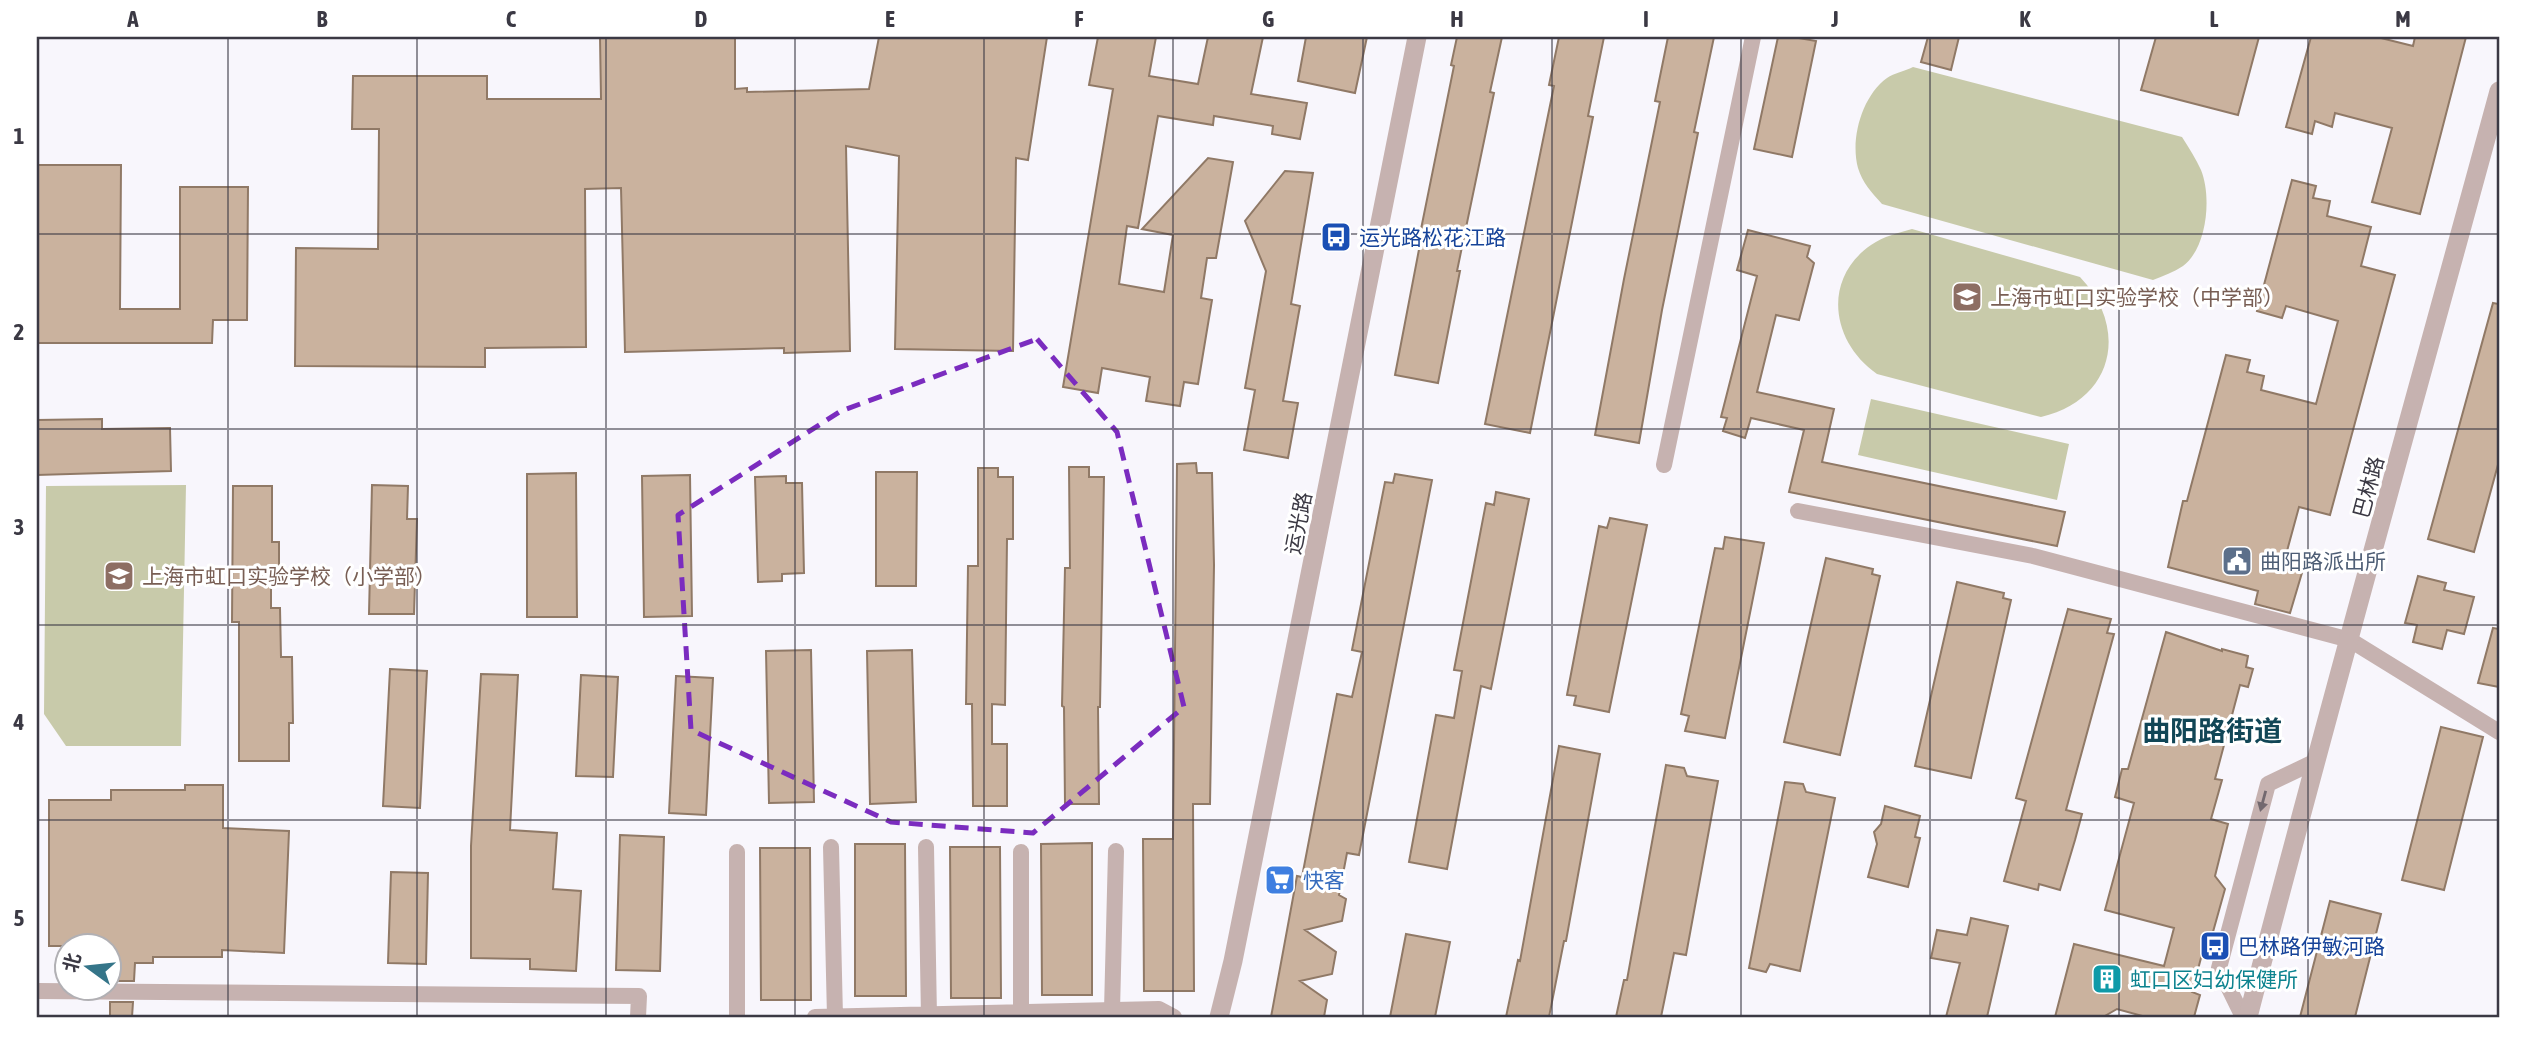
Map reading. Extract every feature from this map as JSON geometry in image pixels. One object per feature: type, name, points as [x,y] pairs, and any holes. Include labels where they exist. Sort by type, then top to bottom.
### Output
[{"type":"street","name":"运光路","points":[[1219,1017],[1238,934],[1417,37]]},
{"type":"street","name":"巴林路","points":[[2246,1017],[2499,92]]},
{"type":"lane","points":[[1664,465],[1753,37]]},
{"type":"lane","points":[[1798,511],[2033,556],[2350,640],[2499,732]]},
{"type":"lane","points":[[2246,1017],[2219,968],[2264,797],[2268,785],[2314,762]]},
{"type":"lane","points":[[831,847],[835,1017]]},
{"type":"lane","points":[[926,847],[929,1016]]},
{"type":"lane","points":[[1112,1010],[1116,851]]},
{"type":"lane","points":[[737,852],[737,1017]]},
{"type":"lane","points":[[1021,852],[1021,1015]]},
{"type":"lane","points":[[37,991],[639,996],[638,1017]]},
{"type":"lane","points":[[815,1017],[1021,1015],[1159,1009],[1174,1017]]},
{"type":"highlighted area","points":[[1037,339],[1117,432],[1184,707],[1033,833],[891,822],[691,730],[678,515],[841,411]]},
{"type":"green space","points":[[1913,67],[2182,137],[2201,170],[2206,194],[2202,235],[2191,258],[2180,268],[2153,280],[1882,204],[1865,183],[1858,168],[1857,132],[1865,107],[1878,86],[1890,76]]},
{"type":"green space","points":[[1912,229],[2080,277],[2096,297],[2105,319],[2109,340],[2106,360],[2098,379],[2084,396],[2065,409],[2041,417],[1877,374],[1862,361],[1842,328],[1838,310],[1839,292],[1845,275],[1855,259],[1871,245]]},
{"type":"green space","points":[[1871,399],[2069,444],[2057,500],[1858,455]]},
{"type":"green space","points":[[186,485],[181,746],[66,746],[44,714],[46,486]]},
{"type":"building","points":[[600,37],[735,37],[735,89],[747,88],[747,92],[869,89],[879,37],[1047,37],[1028,160],[1016,158],[1013,351],[895,349],[899,156],[846,146],[850,351],[784,353],[784,348],[625,352],[621,188],[585,189],[586,347],[485,348],[485,367],[295,366],[296,248],[378,249],[379,129],[352,129],[353,76],[487,76],[487,99],[601,99]]},
{"type":"building","points":[[1098,37],[1156,37],[1149,76],[1198,84],[1208,37],[1263,37],[1251,94],[1307,103],[1300,139],[1272,134],[1273,126],[1214,116],[1213,125],[1158,116],[1138,228],[1127,226],[1119,284],[1164,292],[1173,235],[1142,229],[1208,158],[1233,162],[1216,258],[1207,258],[1201,298],[1212,300],[1198,384],[1184,382],[1180,406],[1146,401],[1150,377],[1102,368],[1098,393],[1063,387],[1113,89],[1089,85]]},
{"type":"building","points":[[1306,37],[1367,37],[1355,93],[1298,81]]},
{"type":"building","points":[[1457,37],[1502,37],[1490,92],[1494,93],[1457,271],[1460,271],[1438,383],[1395,375],[1454,66],[1451,65]]},
{"type":"building","points":[[1559,37],[1604,37],[1588,116],[1593,117],[1530,433],[1485,424],[1554,86],[1549,85]]},
{"type":"building","points":[[1668,37],[1714,37],[1694,132],[1698,133],[1662,310],[1639,443],[1595,435],[1660,102],[1655,101]]},
{"type":"building","points":[[1778,37],[1816,41],[1792,157],[1754,149]]},
{"type":"building","points":[[1928,37],[1959,37],[1951,70],[1921,62]]},
{"type":"building","points":[[2156,37],[2259,37],[2238,115],[2141,90]]},
{"type":"building","points":[[2311,37],[2377,37],[2413,46],[2415,37],[2466,37],[2420,214],[2372,202],[2392,128],[2335,113],[2332,127],[2315,121],[2312,134],[2286,127]]},
{"type":"building","points":[[37,165],[121,165],[120,309],[180,309],[180,187],[248,187],[247,320],[213,320],[212,343],[37,343]]},
{"type":"building","points":[[1285,171],[1313,173],[1291,304],[1300,306],[1283,401],[1298,403],[1288,458],[1244,450],[1255,390],[1245,388],[1266,271],[1245,221]]},
{"type":"building","points":[[2292,180],[2316,186],[2313,198],[2330,201],[2327,216],[2371,227],[2361,266],[2395,275],[2330,515],[2299,507],[2287,551],[2307,556],[2290,613],[2255,604],[2258,591],[2168,567],[2183,501],[2187,501],[2226,355],[2250,360],[2247,372],[2264,376],[2261,390],[2316,404],[2338,321],[2286,306],[2282,318],[2257,311]]},
{"type":"building","points":[[1748,230],[1810,246],[1807,257],[1814,263],[1799,320],[1776,315],[1757,392],[1834,409],[1822,462],[2065,512],[2057,546],[1789,492],[1804,430],[1751,418],[1745,438],[1723,431],[1727,418],[1721,417],[1757,276],[1737,270]]},
{"type":"building","points":[[2493,303],[2499,304],[2499,461],[2474,552],[2428,539]]},
{"type":"building","points":[[102,419],[102,429],[170,428],[171,471],[37,475],[37,420]]},
{"type":"building","points":[[1196,463],[1197,473],[1212,473],[1214,565],[1210,804],[1193,804],[1194,991],[1144,991],[1143,839],[1173,839],[1177,464]]},
{"type":"building","points":[[1069,467],[1089,467],[1089,477],[1104,477],[1098,707],[1099,804],[1065,804],[1062,706],[1065,568],[1070,568]]},
{"type":"building","points":[[978,468],[998,468],[998,477],[1013,477],[1013,539],[1007,539],[1005,705],[992,704],[992,744],[1007,744],[1007,806],[973,806],[972,704],[966,704],[968,566],[978,566]]},
{"type":"building","points":[[876,472],[917,472],[916,586],[876,586]]},
{"type":"building","points":[[576,473],[577,617],[527,617],[527,474]]},
{"type":"building","points":[[1395,474],[1432,480],[1359,855],[1347,853],[1339,895],[1346,899],[1342,921],[1305,930],[1336,952],[1332,974],[1300,981],[1327,1000],[1324,1017],[1271,1017],[1297,876],[1302,877],[1337,694],[1352,697],[1362,652],[1352,650],[1385,482],[1393,483]]},
{"type":"building","points":[[690,475],[692,616],[644,617],[642,476]]},
{"type":"building","points":[[786,476],[786,483],[802,483],[804,573],[782,574],[782,581],[758,582],[755,477]]},
{"type":"building","points":[[372,485],[408,486],[407,519],[417,519],[414,614],[369,614]]},
{"type":"building","points":[[233,486],[272,486],[272,542],[279,542],[279,567],[271,567],[271,608],[280,608],[281,657],[292,657],[293,723],[289,723],[289,761],[239,761],[239,622],[232,622]]},
{"type":"building","points":[[1496,492],[1529,499],[1491,689],[1481,686],[1447,869],[1409,862],[1436,715],[1454,718],[1462,671],[1454,670],[1486,503],[1494,505]]},
{"type":"building","points":[[1610,518],[1647,525],[1609,712],[1574,705],[1576,696],[1567,695],[1599,526],[1607,528]]},
{"type":"building","points":[[1725,537],[1764,543],[1725,738],[1685,731],[1689,716],[1681,714],[1715,548],[1723,549]]},
{"type":"building","points":[[1826,558],[1873,569],[1872,574],[1880,576],[1840,755],[1784,742]]},
{"type":"building","points":[[2418,576],[2446,583],[2444,590],[2474,597],[2464,634],[2447,630],[2442,649],[2413,642],[2417,625],[2405,623]]},
{"type":"building","points":[[1957,582],[2004,593],[2003,598],[2011,600],[1971,778],[1915,766]]},
{"type":"building","points":[[2068,609],[2111,619],[2107,633],[2114,634],[2066,810],[2082,814],[2075,840],[2060,890],[2039,884],[2038,890],[2004,881],[2026,801],[2016,798]]},
{"type":"building","points":[[2493,628],[2499,629],[2499,687],[2478,683]]},
{"type":"building","points":[[2166,632],[2222,651],[2248,656],[2246,667],[2253,669],[2248,687],[2240,685],[2215,779],[2222,780],[2211,819],[2228,824],[2215,876],[2225,889],[2211,939],[2206,939],[2192,992],[2200,995],[2194,1017],[2146,1017],[2117,1009],[2103,1017],[2055,1017],[2074,944],[2164,966],[2174,928],[2105,910],[2134,803],[2115,797],[2122,769],[2128,769]]},
{"type":"building","points":[[811,650],[814,802],[769,803],[766,651]]},
{"type":"building","points":[[912,650],[916,802],[870,804],[867,651]]},
{"type":"building","points":[[390,669],[427,671],[420,808],[383,806]]},
{"type":"building","points":[[481,674],[518,675],[510,830],[557,833],[553,889],[581,891],[576,971],[530,969],[530,959],[471,958],[471,846]]},
{"type":"building","points":[[581,675],[618,677],[613,777],[576,776]]},
{"type":"building","points":[[676,676],[713,678],[706,815],[669,813]]},
{"type":"building","points":[[2441,727],[2483,737],[2444,890],[2402,880]]},
{"type":"building","points":[[1559,746],[1600,754],[1566,941],[1549,1017],[1506,1017],[1518,960],[1520,961]]},
{"type":"building","points":[[1666,765],[1684,768],[1687,776],[1718,781],[1686,955],[1674,953],[1661,1017],[1616,1017],[1624,980],[1627,980]]},
{"type":"building","points":[[1785,782],[1803,784],[1806,792],[1835,798],[1800,971],[1770,964],[1766,972],[1749,968]]},
{"type":"building","points":[[185,785],[223,785],[223,828],[289,831],[284,953],[222,950],[222,957],[153,957],[153,963],[135,963],[134,981],[122,981],[122,932],[52,932],[52,946],[49,946],[49,800],[111,800],[111,790],[185,790]]},
{"type":"building","points":[[1885,806],[1920,816],[1915,837],[1920,838],[1908,887],[1868,877],[1877,844],[1874,832],[1881,824]]},
{"type":"building","points":[[620,835],[664,837],[660,971],[616,970]]},
{"type":"building","points":[[1092,843],[1092,995],[1042,995],[1041,844]]},
{"type":"building","points":[[855,844],[905,844],[906,996],[855,996]]},
{"type":"building","points":[[950,847],[1000,847],[1001,998],[951,998]]},
{"type":"building","points":[[760,848],[810,848],[811,1000],[761,1000]]},
{"type":"building","points":[[391,872],[428,873],[426,964],[388,963]]},
{"type":"building","points":[[2330,901],[2381,914],[2355,1017],[2300,1017]]},
{"type":"building","points":[[1971,918],[2008,926],[1987,1017],[1946,1017],[1960,963],[1931,958],[1937,930],[1967,935]]},
{"type":"building","points":[[1406,934],[1450,942],[1435,1017],[1390,1017]]},
{"type":"building","points":[[110,1002],[133,1002],[132,1017],[110,1017]]},
{"type":"place","name":"运光路松花江路","points":[[1336,237]]},
{"type":"place","name":"上海市虹口实验学校（中学部）","points":[[1967,297]]},
{"type":"place","name":"曲阳路派出所","points":[[2237,561]]},
{"type":"place","name":"上海市虹口实验学校（小学部）","points":[[119,576]]},
{"type":"place","name":"快客","points":[[1280,880]]},
{"type":"place","name":"巴林路伊敏河路","points":[[2215,946]]},
{"type":"place","name":"虹口区妇幼保健所","points":[[2107,979]]},
{"type":"district","name":"曲阳路街道","points":[[2212,731]]}]
